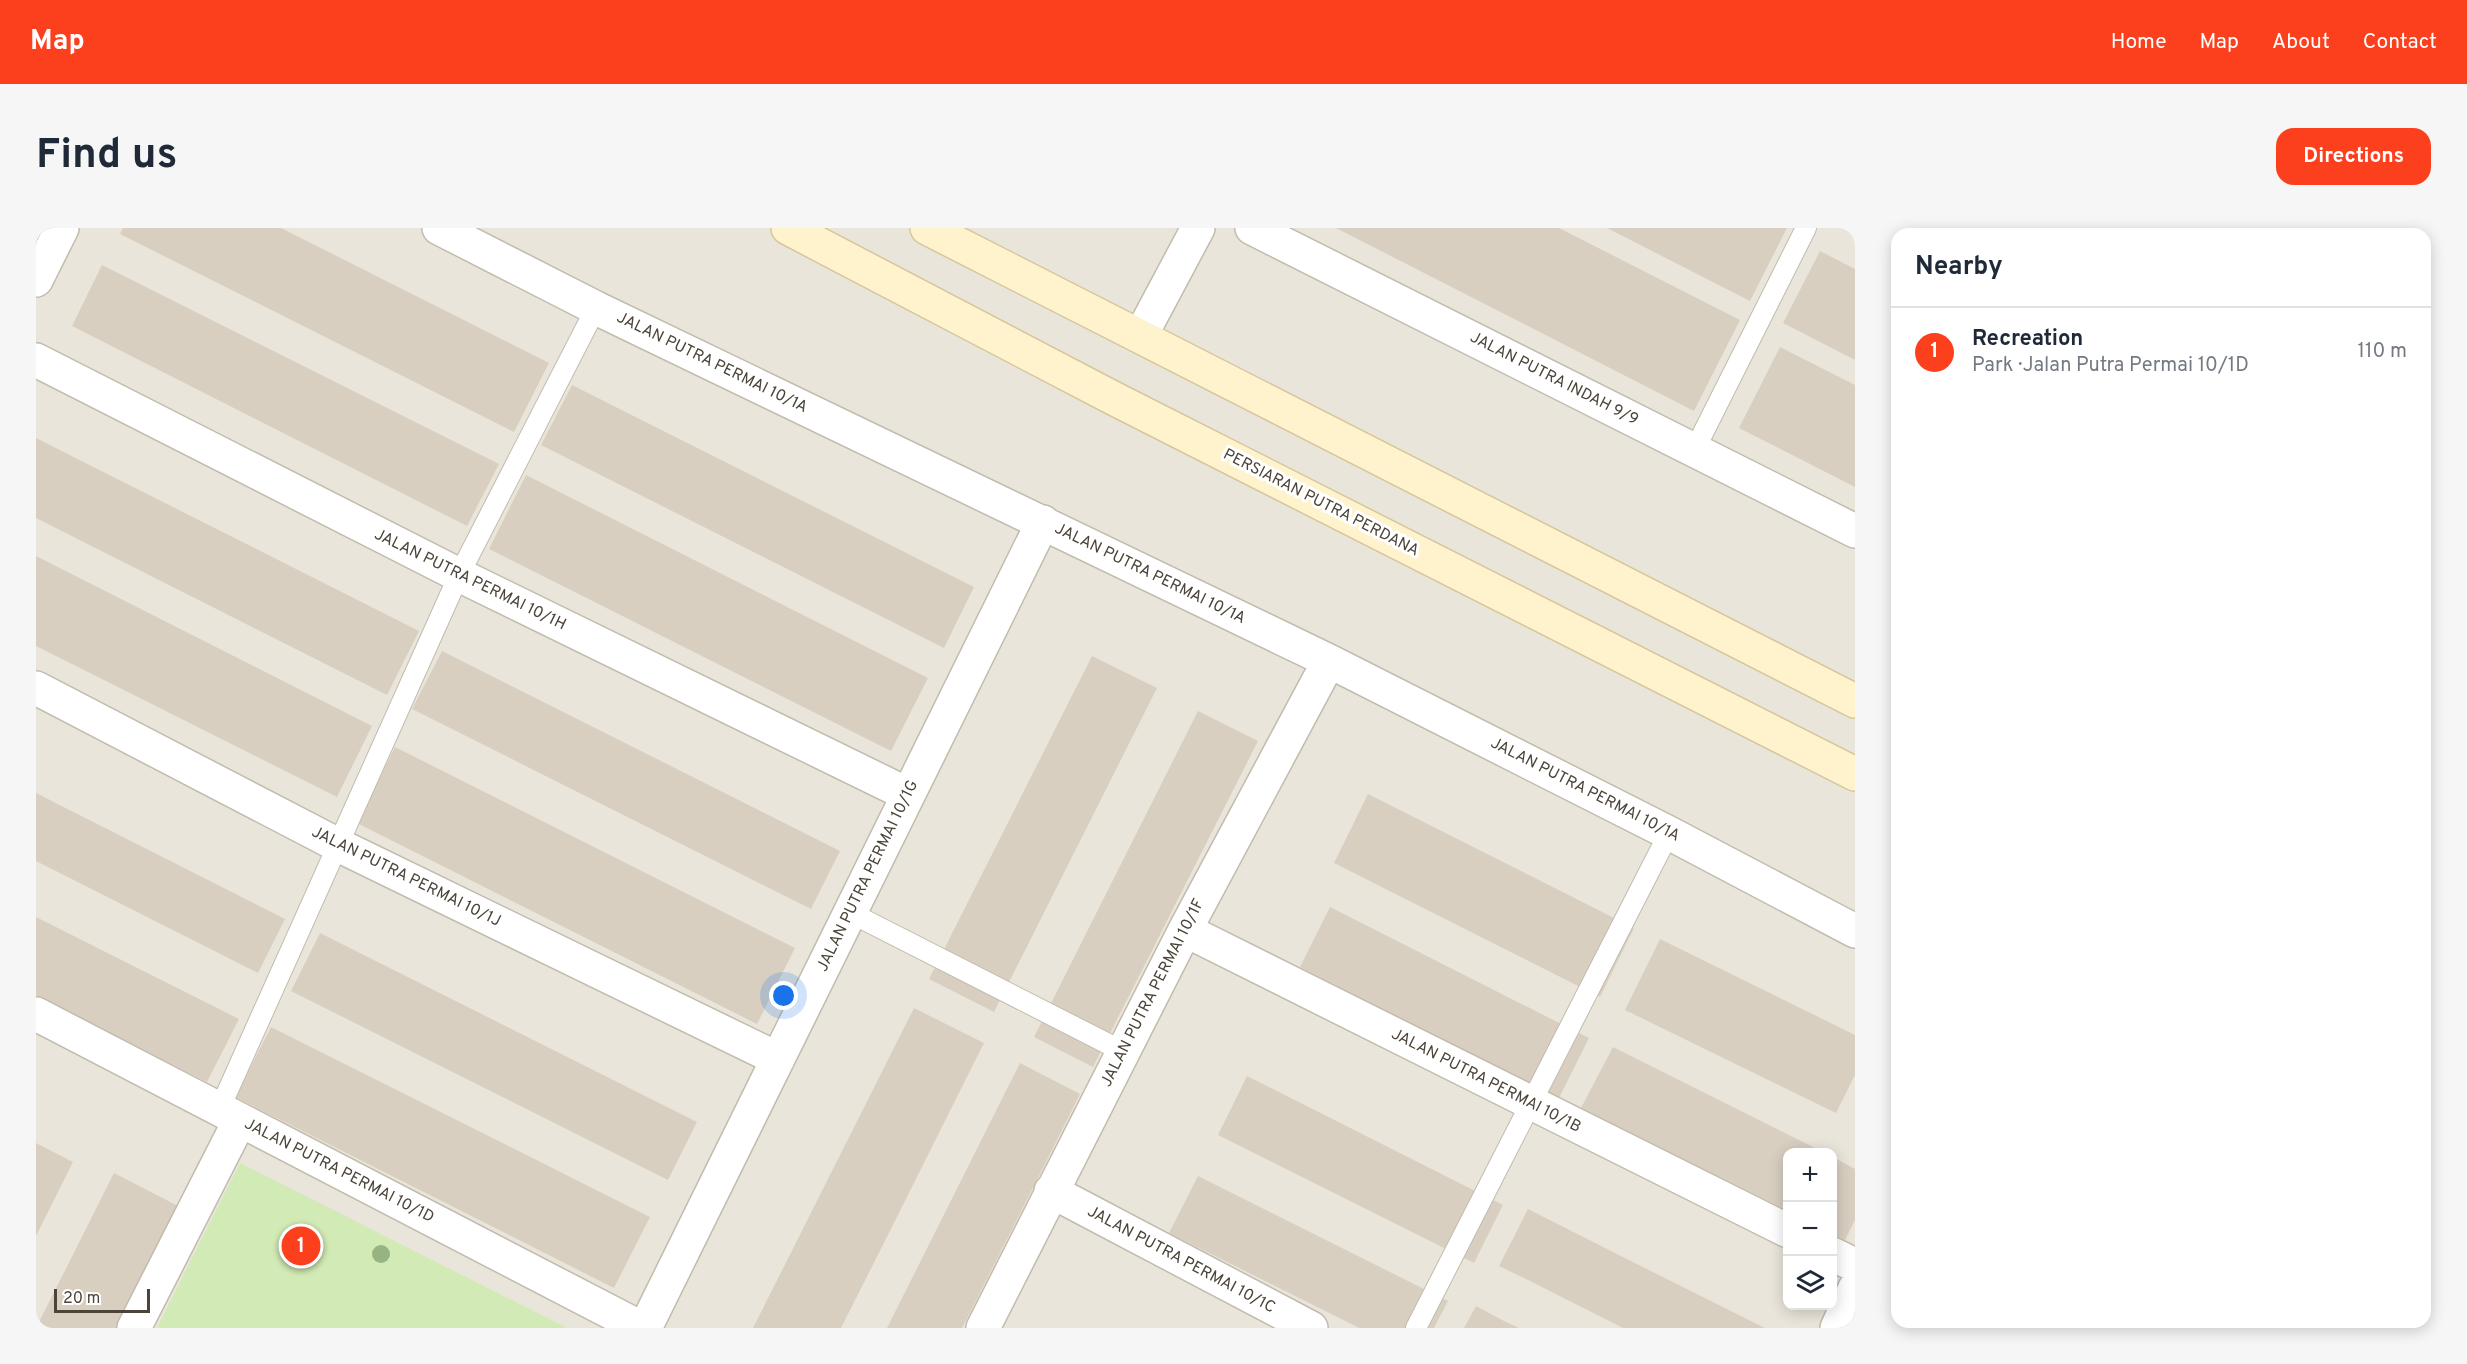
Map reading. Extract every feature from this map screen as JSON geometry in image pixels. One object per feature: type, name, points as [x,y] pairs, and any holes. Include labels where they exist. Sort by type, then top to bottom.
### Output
[{"type":"main road","name":"PERSIARAN PUTRA PERDANA","points":[[788,228],[1124,403],[1855,774]]},
{"type":"main road","points":[[927,228],[1142,335],[1855,701]]},
{"type":"street","points":[[36,280],[62,228]]},
{"type":"street","name":"JALAN PUTRA PERMAI 10/1A","points":[[440,228],[596,308],[1329,661],[1669,833],[1855,931]]},
{"type":"street","points":[[1142,335],[1198,228]]},
{"type":"street","name":"JALAN PUTRA INDAH 9/9","points":[[1252,228],[1855,531]]},
{"type":"street","name":"JALAN PUTRA PERMAI 10/1H","points":[[36,360],[459,575],[907,794]]},
{"type":"street","name":"JALAN PUTRA PERMAI 10/1G","points":[[643,1328],[851,913],[907,794],[1043,522]]},
{"type":"street","name":"JALAN PUTRA PERMAI 10/1F","points":[[983,1328],[1122,1051],[1329,661]]},
{"type":"street","name":"JALAN PUTRA PERMAI 10/1J","points":[[36,688],[338,845],[778,1059]]},
{"type":"street","name":"JALAN PUTRA PERMAI 10/1B","points":[[1185,930],[1783,1229]]},
{"type":"street","name":"JALAN PUTRA PERMAI 10/1D","points":[[36,1014],[643,1328]]},
{"type":"street","points":[[134,1328],[230,1114]]},
{"type":"street","name":"JALAN PUTRA PERMAI 10/1C","points":[[1051,1191],[1311,1328]]},
{"type":"street","points":[[1837,1256],[1855,1265]]},
{"type":"street","points":[[1837,1328],[1855,1288]]},
{"type":"lane","points":[[1694,451],[1806,228]]},
{"type":"lane","points":[[230,1114],[338,845],[459,575],[596,308]]},
{"type":"lane","points":[[1416,1328],[1669,833]]},
{"type":"lane","points":[[851,913],[1122,1051]]},
{"type":"shaded area","points":[[36,228],[1855,228],[1855,1328],[36,1328]]},
{"type":"green space","points":[[240,1163],[567,1328],[157,1328]]},
{"type":"building","points":[[123,228],[281,228],[549,363],[514,432],[120,234]]},
{"type":"building","points":[[1336,228],[1559,228],[1740,320],[1694,411]]},
{"type":"building","points":[[1607,228],[1787,228],[1750,301]]},
{"type":"building","points":[[1820,251],[1855,269],[1855,360],[1783,323]]},
{"type":"building","points":[[102,265],[499,464],[467,526],[72,326]]},
{"type":"building","points":[[1780,347],[1855,385],[1855,487],[1739,428]]},
{"type":"building","points":[[572,385],[974,587],[944,648],[541,445]]},
{"type":"building","points":[[36,438],[419,631],[387,695],[36,518]]},
{"type":"building","points":[[526,475],[928,678],[891,751],[489,549]]},
{"type":"building","points":[[36,556],[372,726],[337,797],[36,646]]},
{"type":"building","points":[[442,651],[840,851],[811,909],[412,709]]},
{"type":"building","points":[[1092,656],[1157,688],[994,1012],[929,979]]},
{"type":"building","points":[[1198,711],[1258,741],[1093,1067],[1034,1037]]},
{"type":"building","points":[[395,747],[795,948],[757,1024],[357,823]]},
{"type":"building","points":[[36,793],[285,919],[258,973],[36,861]]},
{"type":"building","points":[[1368,794],[1634,928],[1600,997],[1334,863]]},
{"type":"building","points":[[1330,907],[1589,1038],[1559,1098],[1300,967]]},
{"type":"building","points":[[36,917],[239,1019],[207,1082],[36,996]]},
{"type":"building","points":[[320,933],[697,1122],[668,1180],[291,991]]},
{"type":"building","points":[[1660,939],[1855,1035],[1855,1075],[1836,1113],[1625,1010]]},
{"type":"building","points":[[914,1008],[984,1043],[899,1213],[841,1328],[753,1328]]},
{"type":"building","points":[[271,1027],[650,1217],[614,1288],[235,1097]]},
{"type":"building","points":[[1613,1047],[1815,1148],[1783,1148],[1783,1209],[1581,1108]]},
{"type":"building","points":[[1020,1063],[1080,1094],[1038,1178],[962,1328],[887,1328]]},
{"type":"building","points":[[1247,1076],[1503,1205],[1474,1263],[1218,1135]]},
{"type":"building","points":[[36,1143],[73,1162],[36,1236]]},
{"type":"building","points":[[1837,1159],[1855,1169],[1855,1220],[1845,1240],[1837,1236]]},
{"type":"building","points":[[114,1173],[184,1209],[124,1328],[36,1328]]},
{"type":"building","points":[[1198,1176],[1448,1301],[1434,1328],[1359,1328],[1169,1233]]},
{"type":"building","points":[[1528,1209],[1765,1328],[1623,1328],[1499,1266]]},
{"type":"building","points":[[1476,1306],[1504,1321],[1519,1328],[1464,1328]]},
{"type":"place","name":"Recreation","points":[[301,1246]]}]
